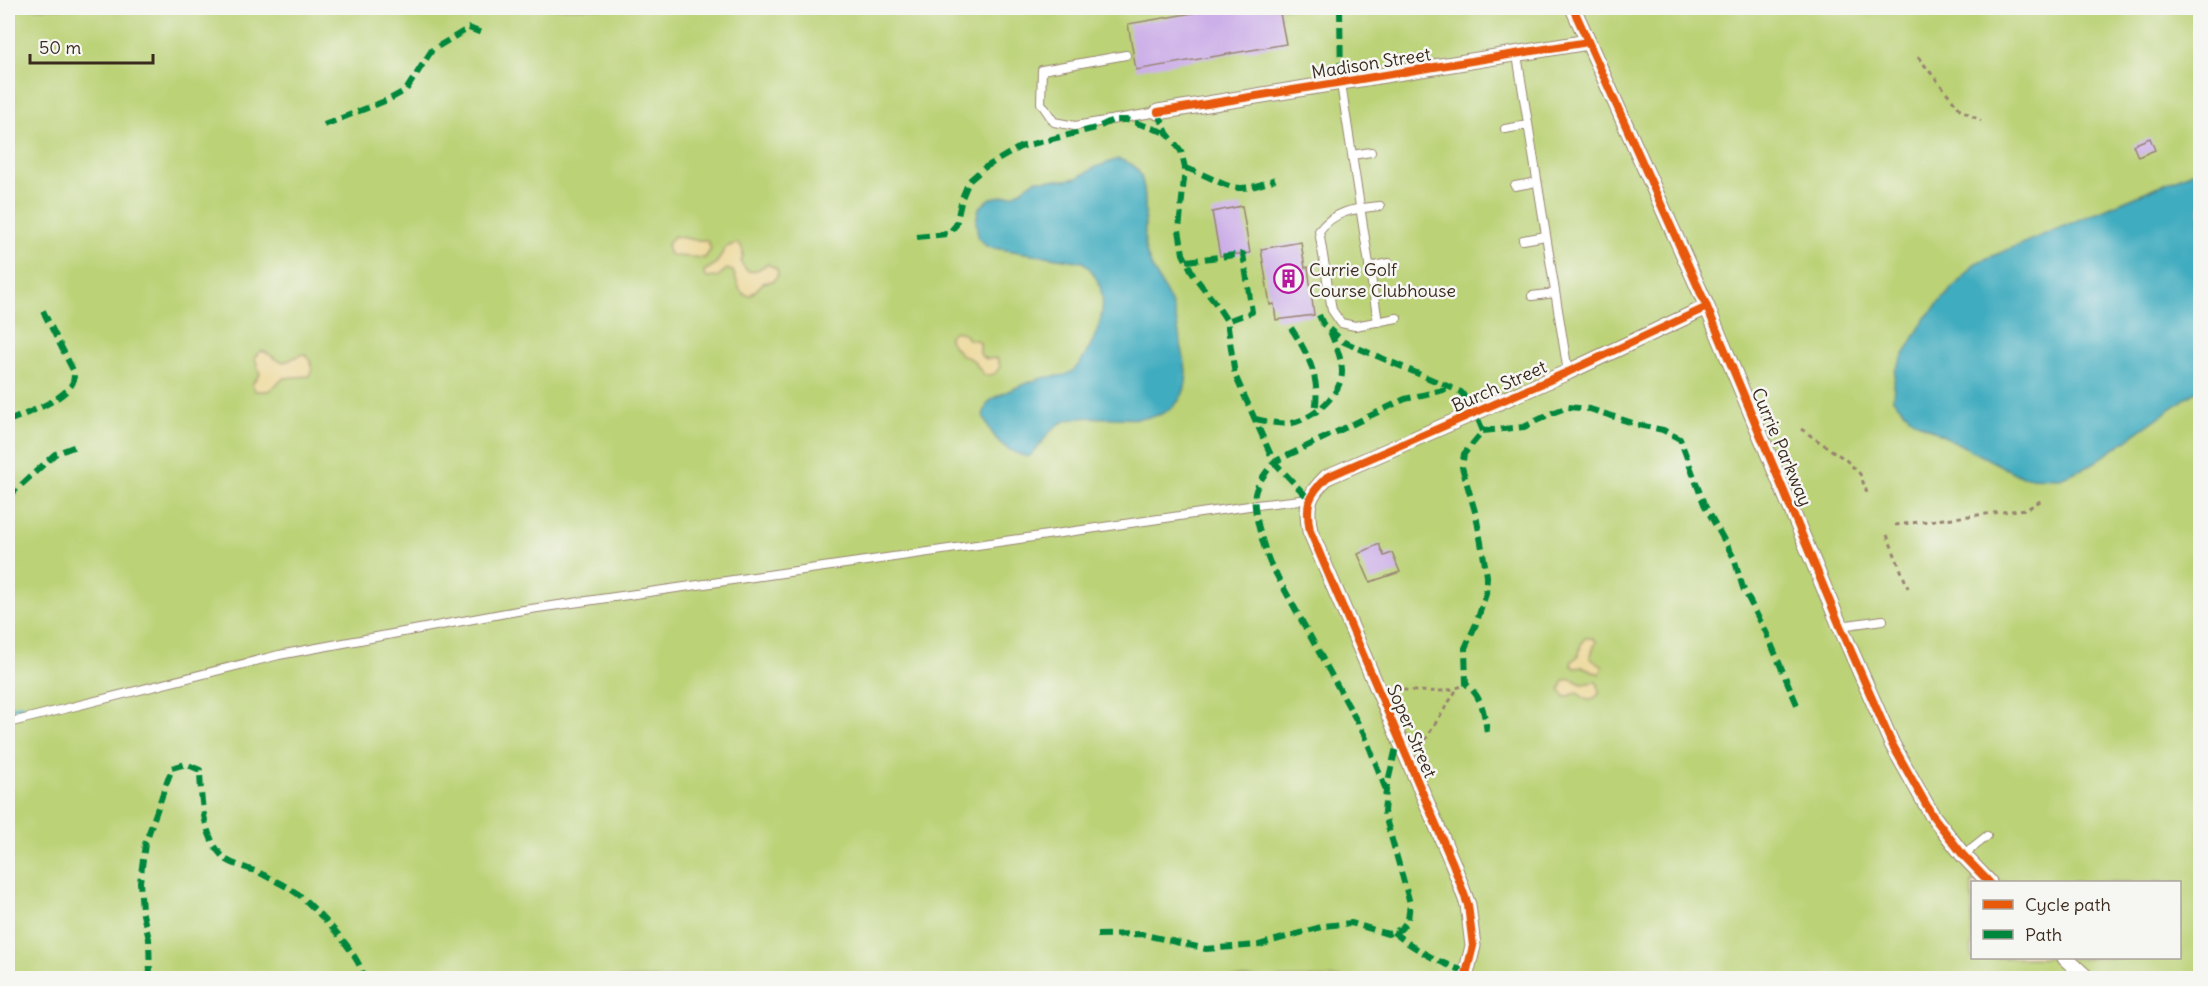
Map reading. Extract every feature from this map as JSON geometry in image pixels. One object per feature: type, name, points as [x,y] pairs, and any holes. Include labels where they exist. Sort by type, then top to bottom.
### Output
[{"type":"street","name":"Currie Parkway","points":[[1573,8],[1707,307],[1839,626],[1892,744],[1932,815],[1963,855],[1988,881]]},
{"type":"street","name":"Madison Street","points":[[1158,112],[1588,42]]},
{"type":"street","name":"Burch Street","points":[[1309,499],[1316,487],[1327,477],[1568,372],[1707,307]]},
{"type":"street","name":"Soper Street","points":[[1309,499],[1307,513],[1310,531],[1409,765],[1454,864],[1468,905],[1473,946],[1465,978]]},
{"type":"street","points":[[2067,959],[2087,978]]},
{"type":"lane","points":[[1126,55],[1042,70],[1041,103],[1054,122],[1075,126],[1158,112]]},
{"type":"lane","points":[[1517,55],[1568,372]]},
{"type":"lane","points":[[1341,84],[1378,322]]},
{"type":"lane","points":[[1504,129],[1528,125]]},
{"type":"lane","points":[[1352,155],[1371,152]]},
{"type":"lane","points":[[1515,186],[1537,182]]},
{"type":"lane","points":[[1380,206],[1341,213],[1327,220],[1319,231],[1332,310],[1341,324],[1355,326],[1397,318]]},
{"type":"lane","points":[[1522,240],[1546,236]]},
{"type":"lane","points":[[1369,267],[1389,263]]},
{"type":"lane","points":[[1532,296],[1555,292]]},
{"type":"lane","points":[[8,723],[279,655],[517,611],[1309,499]]},
{"type":"lane","points":[[1839,626],[1883,620]]},
{"type":"lane","points":[[1963,855],[1988,836]]},
{"type":"path","points":[[1918,57],[1960,109],[1981,121]]},
{"type":"path","points":[[1801,429],[1846,460],[1860,474],[1867,493]]},
{"type":"path","points":[[1895,525],[2027,508],[2043,500]]},
{"type":"path","points":[[1887,535],[1908,588]]},
{"type":"path","points":[[1376,687],[1435,691],[1457,688],[1466,684]]},
{"type":"path","points":[[1409,765],[1457,688]]},
{"type":"green space","points":[[8,8],[2200,8],[2200,978],[8,978]]},
{"type":"sand","points":[[674,236],[707,240],[711,249],[705,258],[673,256],[669,253],[667,245]]},
{"type":"sand","points":[[738,243],[743,252],[741,262],[746,270],[753,271],[768,264],[777,269],[778,275],[773,281],[763,283],[751,295],[745,295],[740,290],[733,271],[727,269],[717,277],[707,278],[704,275],[704,271],[716,263],[725,248]]},
{"type":"sand","points":[[955,331],[963,333],[969,340],[977,340],[980,343],[982,357],[997,358],[1000,366],[996,373],[984,375],[973,360],[960,354],[949,340],[949,336]]},
{"type":"sand","points":[[262,351],[284,362],[305,354],[310,360],[312,369],[309,376],[284,378],[268,391],[255,391],[252,384],[260,374],[255,358]]},
{"type":"sand","points":[[1585,638],[1593,638],[1596,641],[1590,658],[1603,667],[1599,674],[1584,667],[1575,668],[1571,665],[1579,655],[1581,643]]},
{"type":"sand","points":[[1571,679],[1582,684],[1596,682],[1599,694],[1592,700],[1587,700],[1577,693],[1565,697],[1560,690],[1564,680]]},
{"type":"water","points":[[1118,159],[1131,164],[1138,170],[1142,179],[1145,202],[1145,246],[1150,262],[1170,300],[1176,317],[1186,369],[1186,385],[1179,400],[1162,414],[1135,418],[1090,417],[1063,422],[1053,429],[1028,457],[1012,451],[995,437],[983,415],[987,405],[999,395],[1017,387],[1043,378],[1066,375],[1076,368],[1094,339],[1098,327],[1101,316],[1101,293],[1098,282],[1083,262],[987,247],[978,237],[976,221],[979,208],[991,198],[1015,194],[1036,180],[1077,178],[1096,167]]},
{"type":"water","points":[[2200,169],[2200,388],[2091,465],[2060,478],[2022,477],[1913,420],[1893,399],[1895,371],[1925,318],[1976,263]]},
{"type":"building","points":[[1222,8],[1279,8],[1286,44],[1136,70],[1128,24]]},
{"type":"building","points":[[2150,138],[2155,150],[2138,157],[2133,145]]},
{"type":"building","points":[[1242,206],[1250,253],[1220,256],[1212,212]]},
{"type":"building","name":"Currie Golf Course Clubhouse","points":[[1301,242],[1305,268],[1308,267],[1314,315],[1276,320],[1274,304],[1270,305],[1261,249]]},
{"type":"building","points":[[1379,544],[1384,556],[1392,553],[1400,572],[1370,582],[1358,554]]},
{"type":"waterway","points":[[8,709],[22,706]]},
{"type":"marked path","points":[[1340,8],[1341,84]]},
{"type":"marked path","points":[[324,125],[390,99],[406,90],[432,50],[469,28],[481,33]]},
{"type":"marked path","points":[[1158,112],[1167,133],[1181,151],[1185,168],[1179,230],[1183,254],[1194,276],[1227,321],[1235,375],[1274,462],[1309,499]]},
{"type":"marked path","points":[[917,237],[948,234],[956,225],[962,198],[969,181],[984,168],[1020,147],[1096,128],[1113,120],[1127,120],[1167,133]]},
{"type":"marked path","points":[[1185,168],[1237,188],[1260,185],[1275,179]]},
{"type":"marked path","points":[[1187,261],[1243,254],[1252,312],[1227,321]]},
{"type":"marked path","points":[[8,421],[62,395],[73,382],[74,372],[41,307]]},
{"type":"marked path","points":[[1319,315],[1323,324],[1344,342],[1461,392],[1475,412],[1483,431],[1464,454],[1462,467],[1476,515],[1487,576],[1486,594],[1465,648],[1466,684],[1479,700],[1487,732]]},
{"type":"marked path","points":[[1291,328],[1312,367],[1316,388],[1315,411]]},
{"type":"marked path","points":[[1255,419],[1278,423],[1300,421],[1317,411],[1332,397],[1341,380],[1342,367],[1330,331]]},
{"type":"marked path","points":[[1386,790],[1365,736],[1270,563],[1257,519],[1255,494],[1260,481],[1274,462],[1405,399],[1452,388]]},
{"type":"marked path","points":[[1483,431],[1524,427],[1568,407],[1590,409],[1639,425],[1663,430],[1680,439],[1704,504],[1734,558],[1743,588],[1766,632],[1798,707]]},
{"type":"marked path","points":[[8,497],[55,454],[76,446]]},
{"type":"marked path","points":[[1097,935],[1141,934],[1206,949],[1259,945],[1324,926],[1351,923],[1388,934],[1401,929],[1408,920],[1410,903],[1384,812],[1386,790],[1398,739]]},
{"type":"marked path","points":[[150,978],[149,939],[142,910],[140,882],[145,844],[172,768],[186,764],[200,770],[202,804],[207,827],[216,848],[223,857],[264,875],[304,899],[348,947],[361,968],[364,978]]},
{"type":"marked path","points":[[1393,932],[1428,955],[1467,972]]},
{"type":"cycle path","points":[[1573,8],[1707,307],[1840,626],[1892,744],[1932,815],[1963,855],[1988,881]]},
{"type":"cycle path","points":[[1158,112],[1588,42]]},
{"type":"cycle path","points":[[1465,978],[1473,946],[1468,905],[1453,864],[1310,531],[1308,507],[1312,495],[1327,477],[1568,372],[1707,307]]},
{"type":"place","name":"Currie Golf Course Clubhouse","points":[[1288,279]]}]
